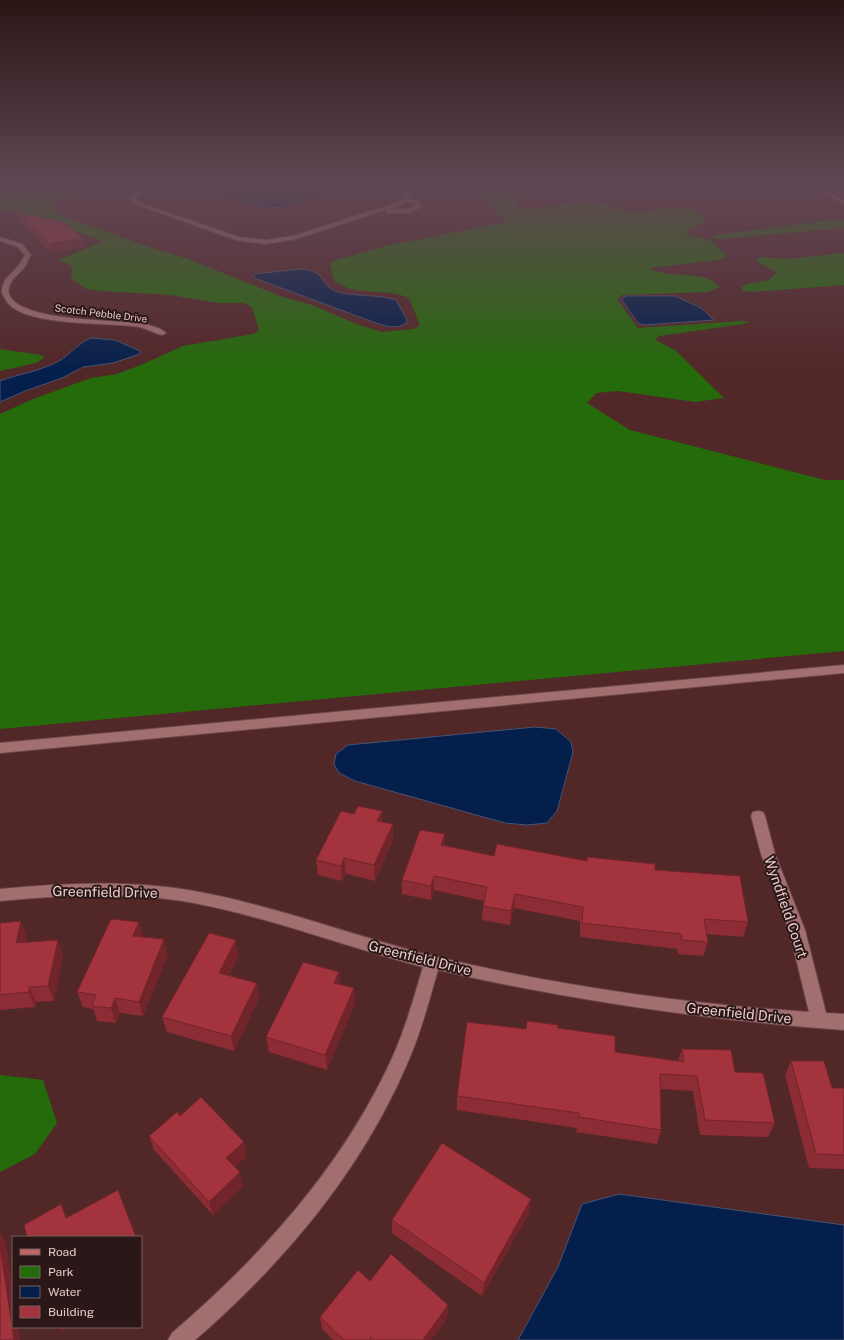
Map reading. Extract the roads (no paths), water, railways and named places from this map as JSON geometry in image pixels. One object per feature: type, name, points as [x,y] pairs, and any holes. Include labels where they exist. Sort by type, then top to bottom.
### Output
[{"type":"street","name":"Scotch Pebble Drive","points":[[22,247],[25,248],[28,255],[24,264],[6,284],[5,293],[11,304],[30,313],[63,320],[140,326],[162,333]]},
{"type":"street","points":[[0,748],[844,670]]},
{"type":"street","name":"Wyndfield Court","points":[[758,816],[768,854],[797,930],[820,1021]]},
{"type":"street","name":"Greenfield Drive","points":[[0,895],[58,889],[104,889],[192,897],[257,911],[320,931],[432,962],[516,981],[615,999],[717,1012],[844,1022]]},
{"type":"street","points":[[179,1340],[215,1311],[264,1262],[307,1214],[358,1140],[396,1070],[413,1025],[432,962]]},
{"type":"water","points":[[301,269],[310,270],[316,273],[328,286],[338,292],[396,300],[407,320],[406,323],[395,327],[376,323],[257,279],[253,276],[254,274]]},
{"type":"water","points":[[626,296],[675,296],[701,308],[714,320],[644,325],[638,323],[621,299]]},
{"type":"water","points":[[91,338],[115,340],[140,351],[140,354],[113,363],[83,367],[62,378],[25,391],[0,402],[0,381],[37,370],[59,361]]},
{"type":"water","points":[[535,727],[556,729],[571,742],[573,752],[557,811],[547,823],[527,825],[505,823],[355,781],[339,773],[334,764],[336,754],[348,745]]},
{"type":"water","points":[[619,1194],[844,1225],[844,1340],[518,1340],[558,1267],[582,1204]]}]
